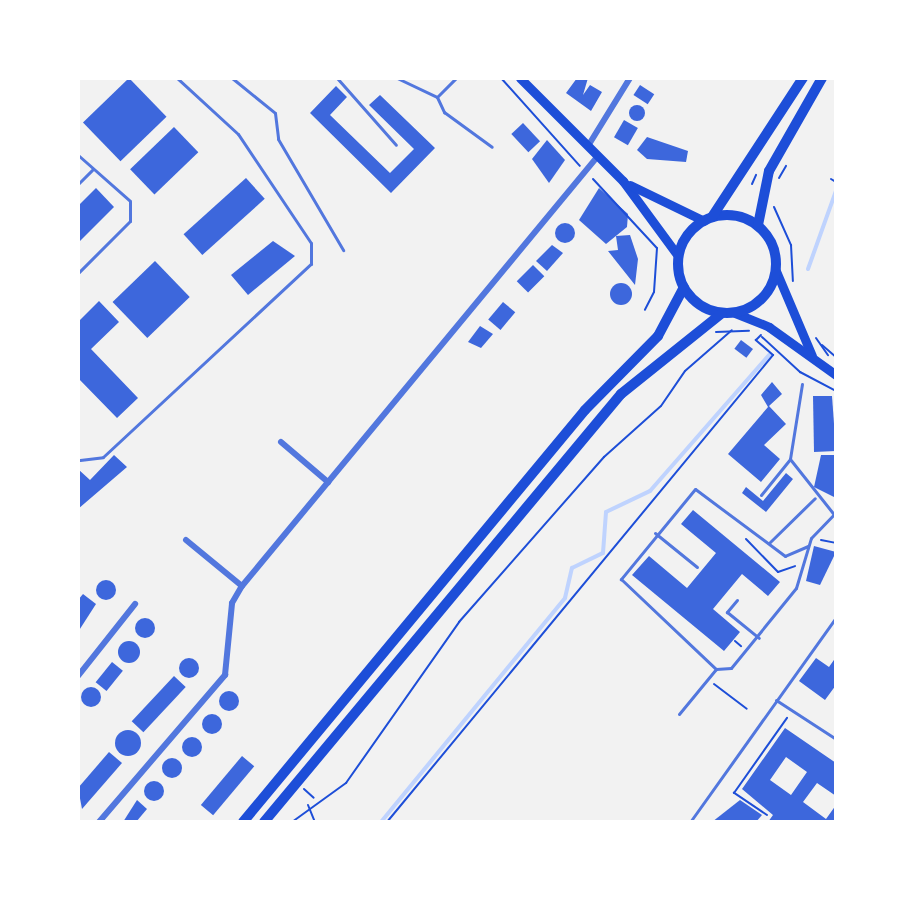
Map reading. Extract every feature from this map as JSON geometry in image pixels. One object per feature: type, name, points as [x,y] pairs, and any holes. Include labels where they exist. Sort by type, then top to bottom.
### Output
[{"type":"highway","points":[[243,822],[585,410],[658,336],[684,287],[678,256],[708,219],[803,78]]},
{"type":"highway","points":[[758,225],[769,171],[822,78]]},
{"type":"highway","points":[[684,287],[722,313],[735,313],[763,299],[776,271],[774,246],[758,225],[708,219]]},
{"type":"highway","points":[[264,822],[621,394],[722,313]]},
{"type":"main road","points":[[520,78],[623,181],[678,256]]},
{"type":"main road","points":[[623,181],[708,219]]},
{"type":"main road","points":[[776,271],[813,359]]},
{"type":"main road","points":[[735,313],[836,375]]},
{"type":"street","points":[[588,146],[630,78]]},
{"type":"street","points":[[99,822],[225,675],[232,603],[242,586],[598,156]]},
{"type":"street","points":[[281,442],[328,482]]},
{"type":"street","points":[[186,540],[242,586]]},
{"type":"street","points":[[78,676],[135,604]]},
{"type":"lane","points":[[98,78],[110,78]]},
{"type":"lane","points":[[80,460],[103,457],[311,264],[311,243],[238,134],[177,78]]},
{"type":"lane","points":[[232,78],[245,83],[275,113],[278,139],[343,250]]},
{"type":"lane","points":[[245,83],[250,78]]},
{"type":"lane","points":[[337,78],[396,145]]},
{"type":"lane","points":[[397,78],[437,97],[444,112],[492,147]]},
{"type":"lane","points":[[437,97],[456,78]]},
{"type":"lane","points":[[78,155],[130,201],[130,221],[78,273]]},
{"type":"lane","points":[[78,184],[92,170]]},
{"type":"lane","points":[[761,495],[790,459],[802,384]]},
{"type":"lane","points":[[679,714],[716,669],[731,668],[759,638],[796,588],[811,538],[834,516],[815,497],[790,459]]},
{"type":"lane","points":[[716,669],[621,579],[655,533],[695,489],[785,556],[808,546]]},
{"type":"lane","points":[[769,543],[815,497]]},
{"type":"lane","points":[[655,533],[697,567]]},
{"type":"lane","points":[[737,600],[727,612],[759,638]]},
{"type":"lane","points":[[690,822],[836,617]]},
{"type":"lane","points":[[776,700],[836,739]]},
{"type":"path","points":[[501,78],[657,248],[645,310]]},
{"type":"path","points":[[792,155],[773,206],[791,245],[793,284]]},
{"type":"path","points":[[752,184],[756,175]]},
{"type":"path","points":[[831,179],[836,182]]},
{"type":"path","points":[[292,822],[315,799],[346,783],[459,622],[604,457],[732,328]]},
{"type":"path","points":[[705,338],[732,328],[760,336],[800,372],[836,391]]},
{"type":"path","points":[[387,822],[773,355],[756,340],[760,336]]},
{"type":"path","points":[[821,344],[836,359]]},
{"type":"path","points":[[752,529],[743,542],[778,572],[804,563]]},
{"type":"path","points":[[811,538],[836,543]]},
{"type":"path","points":[[731,668],[713,685],[747,709]]},
{"type":"path","points":[[767,815],[734,793],[792,711]]},
{"type":"path","points":[[296,798],[309,782]]},
{"type":"path","points":[[304,789],[315,799]]},
{"type":"path","points":[[308,805],[315,822]]},
{"type":"building","points":[[129,78],[167,117],[120,161],[83,122]]},
{"type":"building","points":[[577,78],[588,78],[583,95],[590,85],[602,92],[591,111],[566,93]]},
{"type":"building","points":[[640,85],[654,94],[648,104],[633,95]]},
{"type":"building","points":[[336,86],[347,97],[330,115],[390,173],[414,149],[369,105],[380,95],[435,148],[391,193],[310,113]]},
{"type":"building","points":[[637,105],[643,107],[643,119],[637,121],[631,119],[629,113],[631,107]]},
{"type":"building","points":[[624,120],[638,128],[628,145],[614,137]]},
{"type":"building","points":[[523,123],[540,141],[528,152],[511,134]]},
{"type":"building","points":[[174,127],[198,152],[154,195],[130,169]]},
{"type":"building","points":[[647,137],[688,151],[686,162],[647,159],[637,150]]},
{"type":"building","points":[[547,140],[565,160],[549,183],[532,159]]},
{"type":"building","points":[[246,178],[265,199],[202,255],[184,234]]},
{"type":"building","points":[[96,188],[114,207],[78,243],[78,206]]},
{"type":"building","points":[[599,188],[628,214],[627,227],[606,244],[579,220]]},
{"type":"building","points":[[561,223],[569,223],[575,233],[569,243],[561,243],[555,237],[555,229]]},
{"type":"building","points":[[630,235],[638,259],[635,285],[608,251],[618,250],[616,236]]},
{"type":"building","points":[[273,241],[295,256],[248,295],[231,275]]},
{"type":"building","points":[[552,245],[563,253],[547,271],[536,261]]},
{"type":"building","points":[[155,261],[190,297],[147,338],[113,302]]},
{"type":"building","points":[[533,265],[544,276],[528,293],[517,281]]},
{"type":"building","points":[[621,283],[629,286],[632,294],[629,302],[621,305],[613,302],[610,294],[613,286]]},
{"type":"building","points":[[99,301],[119,322],[91,349],[138,398],[117,418],[78,378],[78,322]]},
{"type":"building","points":[[503,302],[515,312],[500,330],[488,320]]},
{"type":"building","points":[[480,326],[493,334],[481,348],[468,342]]},
{"type":"building","points":[[741,340],[753,349],[746,358],[734,349]]},
{"type":"building","points":[[772,382],[782,394],[769,406],[786,424],[764,445],[780,459],[761,482],[728,454],[768,407],[761,395]]},
{"type":"building","points":[[813,396],[832,396],[836,451],[814,452]]},
{"type":"building","points":[[114,455],[127,467],[78,509],[78,469],[90,480]]},
{"type":"building","points":[[821,455],[836,455],[834,497],[814,487]]},
{"type":"building","points":[[786,473],[793,479],[766,512],[742,493],[746,487],[763,501]]},
{"type":"building","points":[[693,510],[780,582],[768,596],[742,574],[713,609],[740,632],[724,651],[632,575],[649,556],[687,588],[716,553],[681,524]]},
{"type":"building","points":[[814,546],[836,552],[820,585],[806,581]]},
{"type":"building","points":[[102,580],[110,580],[116,590],[110,600],[102,600],[96,594],[96,586]]},
{"type":"building","points":[[83,594],[96,604],[78,632],[78,600]]},
{"type":"building","points":[[141,618],[149,618],[155,628],[149,638],[141,638],[135,632],[135,624]]},
{"type":"building","points":[[129,641],[137,644],[140,652],[137,660],[129,663],[121,660],[118,652],[121,644]]},
{"type":"building","points":[[836,657],[836,685],[825,700],[799,681],[816,658],[829,667]]},
{"type":"building","points":[[185,658],[193,658],[199,668],[193,678],[185,678],[179,672],[179,664]]},
{"type":"building","points":[[112,662],[123,671],[107,691],[96,682]]},
{"type":"building","points":[[174,676],[186,687],[143,732],[132,721]]},
{"type":"building","points":[[87,687],[95,687],[101,697],[95,707],[87,707],[81,701],[81,693]]},
{"type":"building","points":[[225,691],[233,691],[239,701],[233,711],[225,711],[219,705],[219,697]]},
{"type":"building","points":[[208,714],[216,714],[222,724],[216,734],[208,734],[202,728],[202,720]]},
{"type":"building","points":[[785,728],[836,763],[836,796],[817,783],[803,802],[826,819],[836,805],[836,822],[768,822],[773,815],[742,789]],"holes":[[[786,757],[807,772],[791,795],[770,780]]]},
{"type":"building","points":[[128,730],[137,734],[141,743],[137,752],[128,756],[119,752],[115,743],[119,734]]},
{"type":"building","points":[[188,737],[196,737],[202,747],[196,757],[188,757],[182,751],[182,743]]},
{"type":"building","points":[[109,752],[122,763],[82,809],[78,788]]},
{"type":"building","points":[[242,756],[254,766],[213,815],[201,805]]},
{"type":"building","points":[[168,758],[176,758],[182,768],[176,778],[168,778],[162,772],[162,764]]},
{"type":"building","points":[[150,781],[158,781],[164,791],[158,801],[150,801],[144,795],[144,787]]},
{"type":"building","points":[[137,800],[147,809],[136,822],[123,822]]},
{"type":"building","points":[[740,800],[762,815],[756,822],[712,822]]},
{"type":"waterway","points":[[808,269],[836,191]]},
{"type":"waterway","points":[[381,822],[565,598],[572,568],[603,553],[606,512],[650,491],[769,355]]}]
